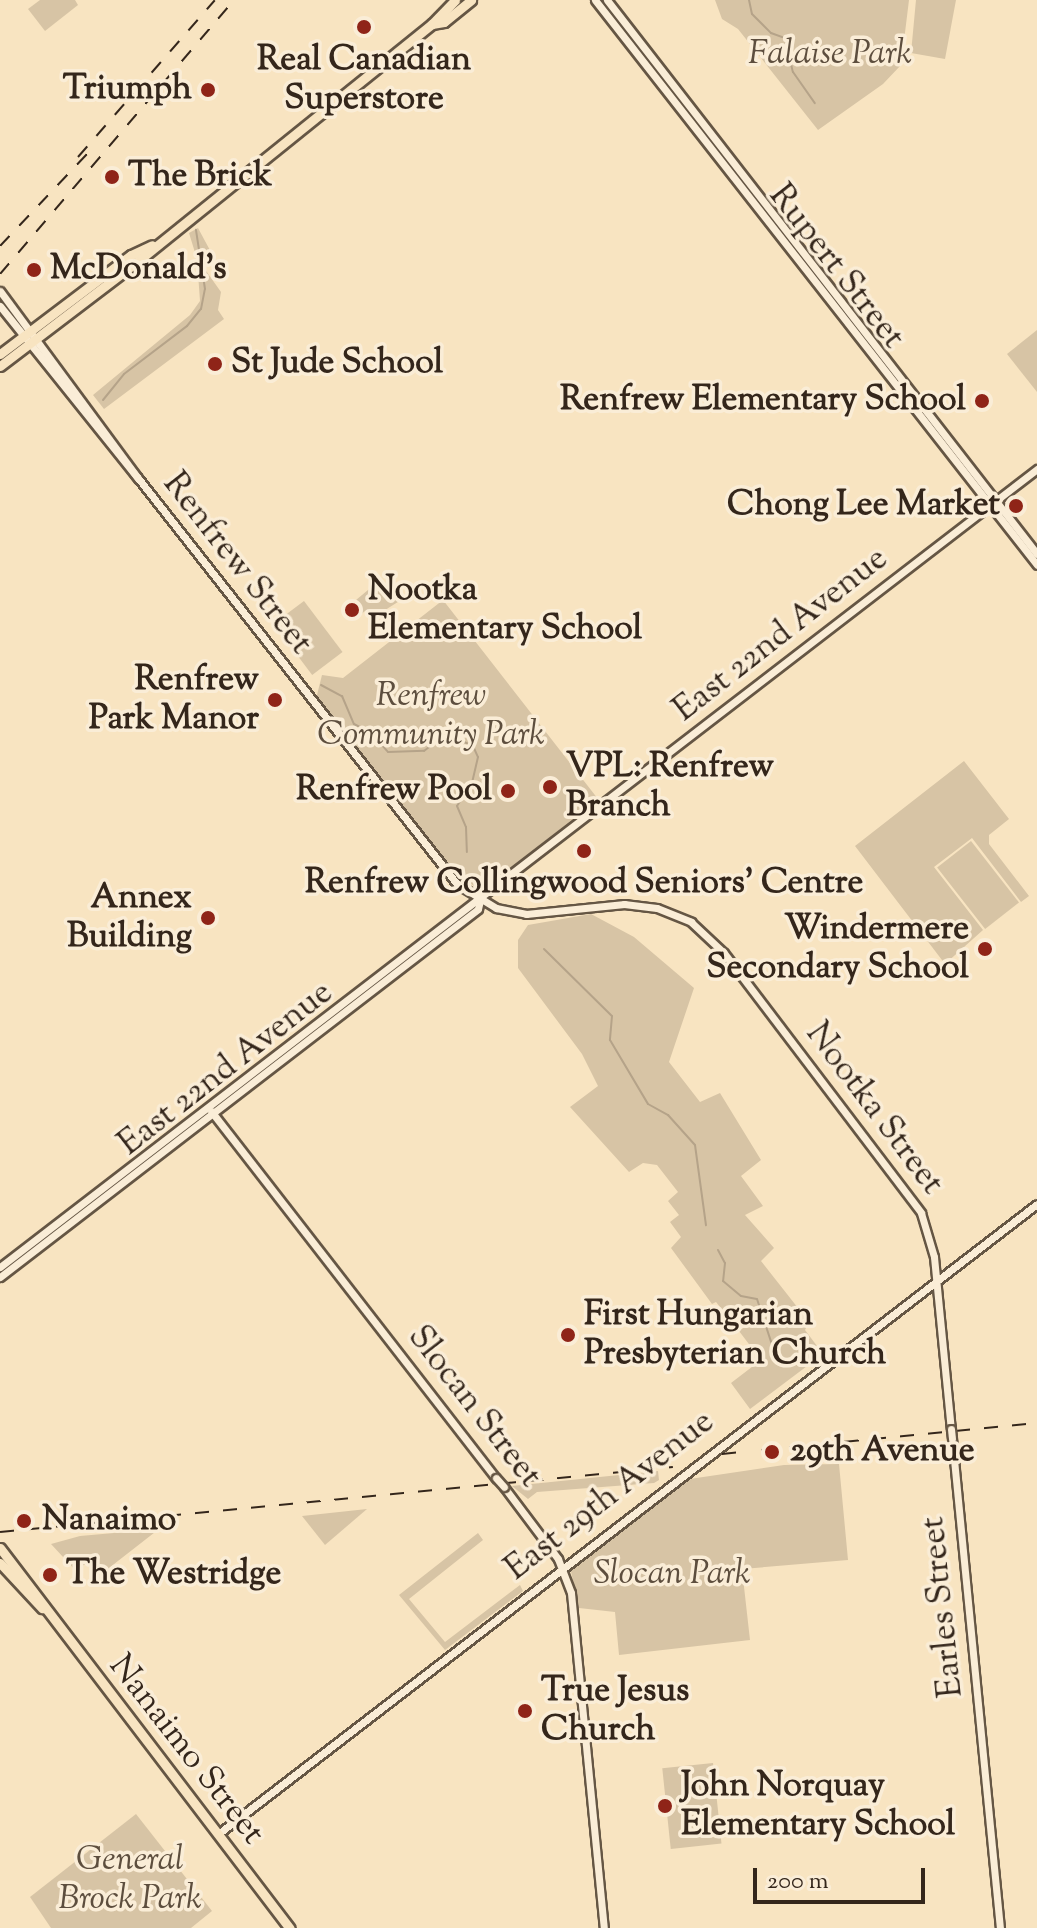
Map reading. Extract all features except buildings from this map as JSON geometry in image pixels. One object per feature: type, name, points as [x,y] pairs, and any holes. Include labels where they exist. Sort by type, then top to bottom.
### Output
[{"type":"main road","points":[[0,366],[30,337],[432,24],[455,0]]},
{"type":"main road","points":[[432,24],[444,22],[471,0]]},
{"type":"main road","points":[[0,354],[30,337]]},
{"type":"main road","name":"Nanaimo Street","points":[[0,1548],[42,1608],[288,1927]]},
{"type":"main road","name":"Nanaimo Street","points":[[0,1563],[42,1608]]},
{"type":"street","name":"Rupert Street","points":[[595,0],[993,503],[1037,554]]},
{"type":"street","name":"Rupert Street","points":[[607,0],[993,503],[1037,565]]},
{"type":"street","name":"Renfrew Street","points":[[0,291],[30,337],[424,846],[457,884],[480,900]]},
{"type":"street","name":"Renfrew Street","points":[[0,306],[30,337]]},
{"type":"street","name":"East 22nd Avenue","points":[[0,1267],[1037,469]]},
{"type":"street","name":"Nootka Street","points":[[480,900],[526,914],[624,904],[676,914],[724,953],[907,1191],[927,1226],[936,1282]]},
{"type":"street","name":"East 22nd Avenue","points":[[0,1277],[209,1109]]},
{"type":"street","name":"Slocan Street","points":[[209,1109],[562,1566],[574,1613],[604,1928]]},
{"type":"street","name":"East 29th Avenue","points":[[218,1834],[562,1566],[1037,1204]]},
{"type":"street","name":"Earles Street","points":[[936,1282],[1000,1928]]},
{"type":"green space","points":[[40,0],[75,0],[78,5],[45,31],[28,9]]},
{"type":"green space","name":"Falaise Park","points":[[715,0],[909,0],[901,65],[883,84],[818,130],[738,29],[722,19]]},
{"type":"green space","name":"Falaise Park","points":[[916,0],[956,0],[945,59],[911,53]]},
{"type":"green space","points":[[198,228],[212,254],[204,268],[221,292],[218,310],[224,319],[104,409],[93,395],[190,315],[200,301],[197,259],[189,233]]},
{"type":"green space","points":[[1037,330],[1037,392],[1007,354]]},
{"type":"green space","points":[[380,580],[401,600],[371,619],[365,611],[359,616],[356,600]]},
{"type":"green space","name":"Renfrew Community Park","points":[[443,600],[598,799],[481,892],[444,862],[316,699],[322,675],[343,678]]},
{"type":"green space","points":[[304,601],[343,652],[312,675],[274,624]]},
{"type":"green space","points":[[964,761],[1009,819],[989,835],[989,844],[1029,896],[1021,902],[972,838],[934,867],[983,930],[945,964],[855,846]]},
{"type":"green space","points":[[971,841],[1019,902],[985,929],[937,867]]},
{"type":"green space","points":[[591,914],[634,937],[694,988],[669,1062],[700,1102],[720,1093],[761,1160],[741,1176],[763,1206],[745,1215],[774,1248],[761,1261],[809,1322],[805,1330],[823,1354],[750,1409],[731,1383],[761,1360],[739,1331],[746,1326],[741,1319],[728,1317],[716,1302],[712,1304],[671,1248],[681,1237],[670,1222],[679,1215],[668,1201],[678,1192],[657,1165],[643,1163],[629,1172],[570,1107],[598,1086],[582,1054],[518,968],[518,940],[528,925]]},
{"type":"green space","name":"Slocan Park","points":[[839,1464],[848,1560],[742,1569],[750,1640],[619,1655],[615,1612],[579,1608],[570,1567],[683,1480],[784,1465]]},
{"type":"green space","points":[[658,1471],[659,1480],[654,1483],[537,1492],[528,1499],[512,1486]]},
{"type":"green space","points":[[367,1509],[325,1545],[302,1516]]},
{"type":"green space","points":[[159,1529],[100,1575],[89,1561],[76,1571],[51,1544],[80,1536]]},
{"type":"green space","points":[[478,1533],[483,1540],[409,1599],[445,1642],[520,1585],[523,1591],[445,1650],[399,1595]]},
{"type":"green space","points":[[713,1763],[721,1844],[671,1849],[662,1768]]},
{"type":"green space","name":"General Brock Park","points":[[136,1814],[212,1911],[191,1928],[51,1928],[30,1897]]},
{"type":"waterway","points":[[749,0],[752,14],[771,33],[785,38],[793,72],[815,103]]},
{"type":"waterway","points":[[103,400],[124,374],[187,326],[201,309],[205,289],[196,230]]},
{"type":"waterway","points":[[321,685],[342,696],[354,724],[371,733],[388,752],[424,751],[446,734],[473,746],[478,757],[472,782],[457,806],[466,827],[467,852]]},
{"type":"waterway","points":[[544,949],[612,1016],[610,1040],[648,1104],[668,1115],[695,1145],[706,1225]]},
{"type":"waterway","points":[[718,1250],[725,1263],[723,1281],[741,1296],[757,1299],[778,1363]]},
{"type":"railway","points":[[78,157],[215,0]]},
{"type":"railway","points":[[0,274],[234,0]]},
{"type":"railway","points":[[0,246],[88,153]]},
{"type":"railway","points":[[761,1450],[1037,1423]]},
{"type":"railway","points":[[722,1454],[741,1452]]},
{"type":"railway","points":[[0,1532],[673,1467]]},
{"type":"place","name":"Real Canadian Superstore","points":[[364,27]]},
{"type":"place","name":"Triumph","points":[[208,90]]},
{"type":"place","name":"The Brick","points":[[112,177]]},
{"type":"place","name":"McDonald's","points":[[34,270]]},
{"type":"place","name":"St Jude School","points":[[215,364]]},
{"type":"place","name":"Renfrew Elementary School","points":[[982,401]]},
{"type":"place","name":"Chong Lee Market","points":[[1016,506]]},
{"type":"place","name":"Nootka Elementary School","points":[[352,610]]},
{"type":"place","name":"Renfrew Park Manor","points":[[275,700]]},
{"type":"place","name":"VPL: Renfrew Branch","points":[[550,787]]},
{"type":"place","name":"Renfrew Pool","points":[[508,791]]},
{"type":"place","name":"Renfrew Collingwood Seniors' Centre","points":[[584,851]]},
{"type":"place","name":"Annex Building","points":[[208,918]]},
{"type":"place","name":"Windermere Secondary School","points":[[985,949]]},
{"type":"place","name":"First Hungarian Presbyterian Church","points":[[568,1335]]},
{"type":"place","name":"29th Avenue","points":[[772,1452]]},
{"type":"place","name":"Nanaimo","points":[[24,1521]]},
{"type":"place","name":"The Westridge","points":[[50,1575]]},
{"type":"place","name":"True Jesus Church","points":[[525,1711]]},
{"type":"place","name":"John Norquay Elementary School","points":[[665,1806]]}]
